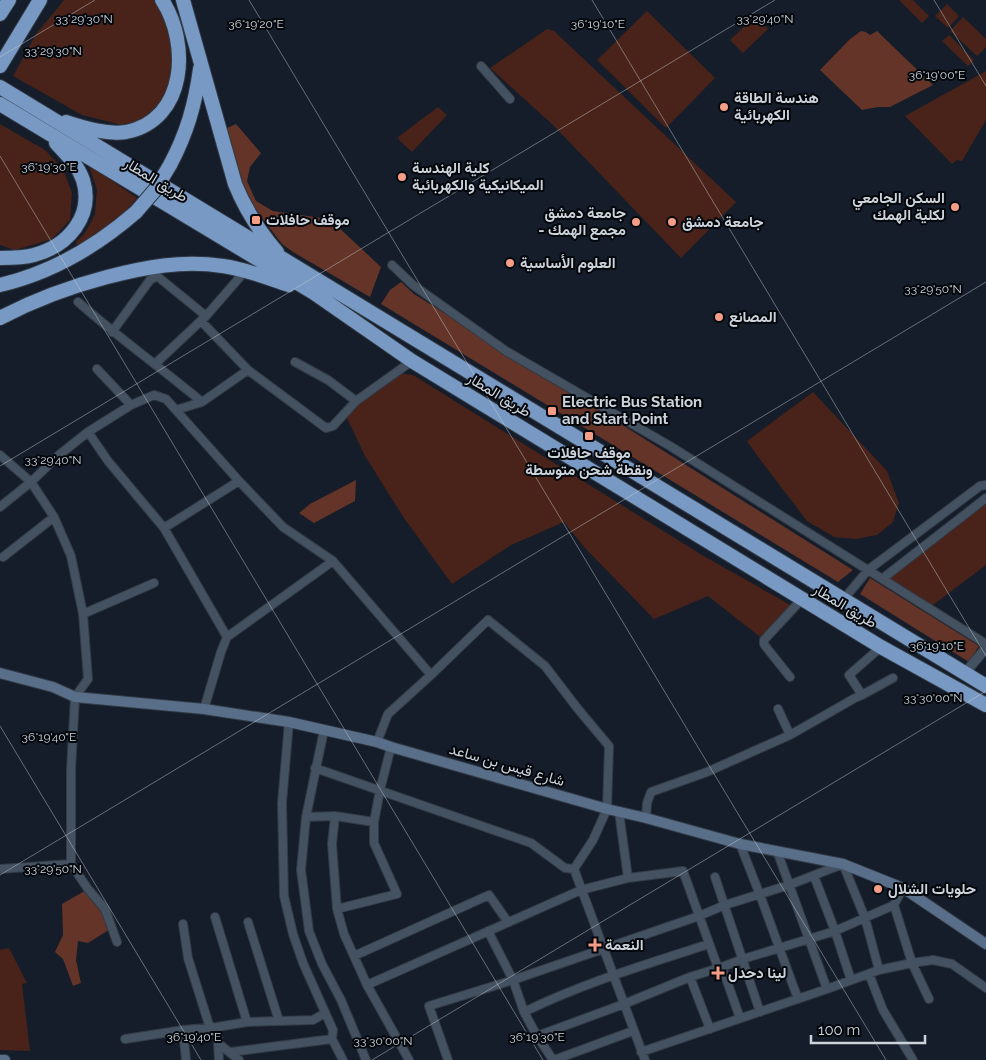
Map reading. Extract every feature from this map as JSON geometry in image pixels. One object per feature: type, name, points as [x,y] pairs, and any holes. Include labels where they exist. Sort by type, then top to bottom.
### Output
[{"type":"highway","points":[[0,14],[9,0]]},
{"type":"highway","points":[[43,114],[89,128],[120,133],[148,123],[161,112],[170,100],[176,87],[179,60],[174,29],[162,0]]},
{"type":"highway","points":[[183,0],[230,171],[240,197],[261,232],[288,263]]},
{"type":"highway","points":[[0,66],[39,2]]},
{"type":"highway","points":[[0,285],[23,279],[74,256],[106,236],[136,212],[154,190],[170,165],[183,139],[197,86],[200,62]]},
{"type":"highway","name":"طريق المطار","points":[[0,87],[986,686]]},
{"type":"highway","name":"طريق المطار","points":[[0,104],[314,294],[412,361],[881,647],[986,706]]},
{"type":"highway","points":[[0,258],[26,257],[44,252],[66,237],[82,219],[85,190],[80,174],[49,134]]},
{"type":"highway","points":[[0,318],[32,302],[68,288],[133,270],[162,265],[193,263],[240,269],[314,294]]},
{"type":"main road","name":"شارع قيس بن ساعد","points":[[0,673],[53,687],[75,697],[204,709],[289,722],[377,742],[607,809],[740,844],[843,864],[903,888],[986,944]]},
{"type":"street","points":[[481,66],[510,99]]},
{"type":"street","points":[[392,265],[413,285],[506,350],[670,446],[986,644]]},
{"type":"street","points":[[112,332],[150,280],[157,276],[204,318],[248,370],[326,428],[333,426],[356,401],[412,361]]},
{"type":"street","points":[[156,364],[204,318],[240,277]]},
{"type":"street","points":[[78,302],[112,332],[156,364],[202,402]]},
{"type":"street","points":[[295,362],[328,380],[356,401]]},
{"type":"street","points":[[98,369],[131,405]]},
{"type":"street","points":[[176,410],[202,402],[248,370]]},
{"type":"street","points":[[0,507],[32,482],[59,454],[88,432],[131,405],[154,395],[166,399],[283,527],[333,561],[430,675]]},
{"type":"street","points":[[88,432],[108,461],[164,528],[227,637]]},
{"type":"street","points":[[0,455],[32,482],[54,516],[71,556],[84,614],[88,679],[75,697],[71,770],[71,864],[88,889],[105,909],[117,942]]},
{"type":"street","points":[[164,528],[239,481]]},
{"type":"street","points":[[843,600],[868,570],[980,486],[986,485]]},
{"type":"street","points":[[882,579],[986,498]]},
{"type":"street","points":[[3,557],[54,516]]},
{"type":"street","points":[[204,709],[227,637],[333,561]]},
{"type":"street","points":[[84,614],[154,584]]},
{"type":"street","points":[[790,677],[766,647],[764,640],[802,599]]},
{"type":"street","points":[[377,742],[388,714],[488,620],[545,666],[609,746],[607,809],[593,840],[574,869]]},
{"type":"street","points":[[862,695],[848,675],[881,647]]},
{"type":"street","points":[[964,674],[986,648]]},
{"type":"street","points":[[646,818],[647,803],[651,792],[707,772],[790,735],[892,678]]},
{"type":"street","points":[[778,709],[790,735]]},
{"type":"street","points":[[289,722],[282,804],[284,896],[293,934],[303,964],[333,1030],[332,1039],[343,1060]]},
{"type":"street","points":[[324,730],[306,817],[301,870],[309,930],[322,964],[341,1000],[366,1060]]},
{"type":"street","points":[[337,909],[397,894],[374,843],[374,822],[391,747]]},
{"type":"street","points":[[315,768],[531,843],[565,868],[574,869]]},
{"type":"street","points":[[619,812],[628,878]]},
{"type":"street","points":[[306,817],[335,816],[374,822]]},
{"type":"street","points":[[335,816],[332,844],[337,909],[344,934],[367,985],[409,1060]]},
{"type":"street","points":[[740,844],[798,999]]},
{"type":"street","points":[[777,851],[827,989]]},
{"type":"street","points":[[0,869],[71,864]]},
{"type":"street","points":[[448,1060],[429,1006],[513,980],[726,905],[789,885],[843,864],[865,918],[879,970]]},
{"type":"street","points":[[574,869],[645,1060]]},
{"type":"street","points":[[367,985],[581,890],[628,878],[684,871],[709,944],[740,1018]]},
{"type":"street","points":[[814,876],[851,980]]},
{"type":"street","points":[[715,877],[726,905],[760,1012]]},
{"type":"street","points":[[537,1036],[690,977],[835,932],[894,905],[903,888]]},
{"type":"street","points":[[354,956],[489,895],[508,922]]},
{"type":"street","points":[[894,905],[912,963],[929,999]]},
{"type":"street","points":[[215,917],[247,1022]]},
{"type":"street","points":[[248,922],[279,1021]]},
{"type":"street","points":[[183,924],[188,958],[218,1043],[219,1060]]},
{"type":"street","points":[[488,931],[513,980],[524,1012],[553,1060],[633,1031]]},
{"type":"street","points":[[524,1012],[551,999],[613,975],[709,944]]},
{"type":"street","points":[[641,1052],[879,970],[912,963],[932,960],[952,964],[986,988]]},
{"type":"street","points":[[869,974],[882,1010],[913,1060]]},
{"type":"street","points":[[690,977],[710,1029]]},
{"type":"street","points":[[126,1039],[247,1022],[313,1020],[325,1013]]},
{"type":"street","points":[[183,1030],[186,1060]]},
{"type":"street","points":[[230,1052],[332,1039]]},
{"type":"street","points":[[218,1043],[239,1060]]},
{"type":"shaded area","points":[[64,0],[156,0],[173,43],[173,87],[149,119],[122,125],[82,115],[13,76],[36,34]]},
{"type":"shaded area","points":[[899,0],[913,0],[929,16],[922,23]]},
{"type":"shaded area","points":[[947,4],[959,16],[948,28],[935,16]]},
{"type":"shaded area","points":[[647,11],[715,78],[666,128],[597,60]]},
{"type":"shaded area","points":[[755,16],[768,29],[743,53],[730,40]]},
{"type":"shaded area","points":[[963,17],[986,39],[986,47],[977,56],[950,31]]},
{"type":"shaded area","points":[[547,29],[554,31],[736,202],[681,258],[553,125],[490,68]]},
{"type":"shaded area","points":[[861,31],[870,35],[877,31],[933,85],[890,107],[862,110],[820,70],[850,39]]},
{"type":"shaded area","points":[[949,35],[974,60],[968,66],[942,41]]},
{"type":"shaded area","points":[[986,71],[986,120],[962,161],[957,160],[952,164],[905,116]]},
{"type":"shaded area","points":[[438,107],[447,115],[412,152],[398,137]]},
{"type":"shaded area","points":[[0,124],[45,150],[63,169],[72,193],[70,220],[52,239],[15,250],[0,245]]},
{"type":"shaded area","points":[[236,124],[261,153],[250,167],[247,181],[256,201],[273,211],[321,218],[335,224],[381,267],[370,297],[282,244],[252,205],[239,178],[225,129]]},
{"type":"shaded area","points":[[89,165],[137,198],[124,213],[77,246],[76,242],[85,233],[95,214],[97,190]]},
{"type":"shaded area","points":[[401,282],[414,294],[853,570],[838,582],[381,304],[390,290]]},
{"type":"shaded area","points":[[399,373],[413,375],[702,555],[794,607],[764,640],[708,596],[654,619],[585,548],[564,522],[511,545],[452,584],[404,518],[365,456],[345,414]]},
{"type":"shaded area","points":[[813,392],[887,471],[899,503],[893,522],[877,535],[856,539],[834,537],[807,521],[747,441]]},
{"type":"shaded area","points":[[356,480],[355,501],[314,523],[299,513],[310,504]]},
{"type":"shaded area","points":[[986,498],[986,565],[929,608],[882,579]]},
{"type":"shaded area","points":[[870,578],[979,646],[969,662],[860,594]]},
{"type":"shaded area","points":[[88,889],[105,909],[112,928],[88,943],[78,941],[76,960],[81,983],[73,986],[63,959],[55,952],[63,935],[62,904]]},
{"type":"shaded area","points":[[9,948],[27,983],[22,984],[30,1051],[0,1050],[0,950]]},
{"type":"place","name":"هندسة الطاقة الكهربائية","points":[[724,107]]},
{"type":"place","name":"كلية الهندسة الميكانيكية والكهربائية","points":[[402,177]]},
{"type":"place","name":"السكن الجامعي لكلية الهمك","points":[[955,207]]},
{"type":"place","name":"موقف حافلات","points":[[256,220]]},
{"type":"place","name":"جامعة دمشق - مجمع الهمك","points":[[636,222]]},
{"type":"place","name":"جامعة دمشق","points":[[672,222]]},
{"type":"place","name":"العلوم الأساسية","points":[[510,263]]},
{"type":"place","name":"المصانع","points":[[719,317]]},
{"type":"place","name":"Electric Bus Station and Start Point","points":[[552,411]]},
{"type":"place","name":"موقف حافلات ونقطة شحن متوسطة","points":[[589,436]]},
{"type":"place","name":"حلويات الشلال","points":[[878,889]]},
{"type":"place","name":"النعمة","points":[[595,945]]},
{"type":"place","name":"لينا دحدل","points":[[718,973]]}]
